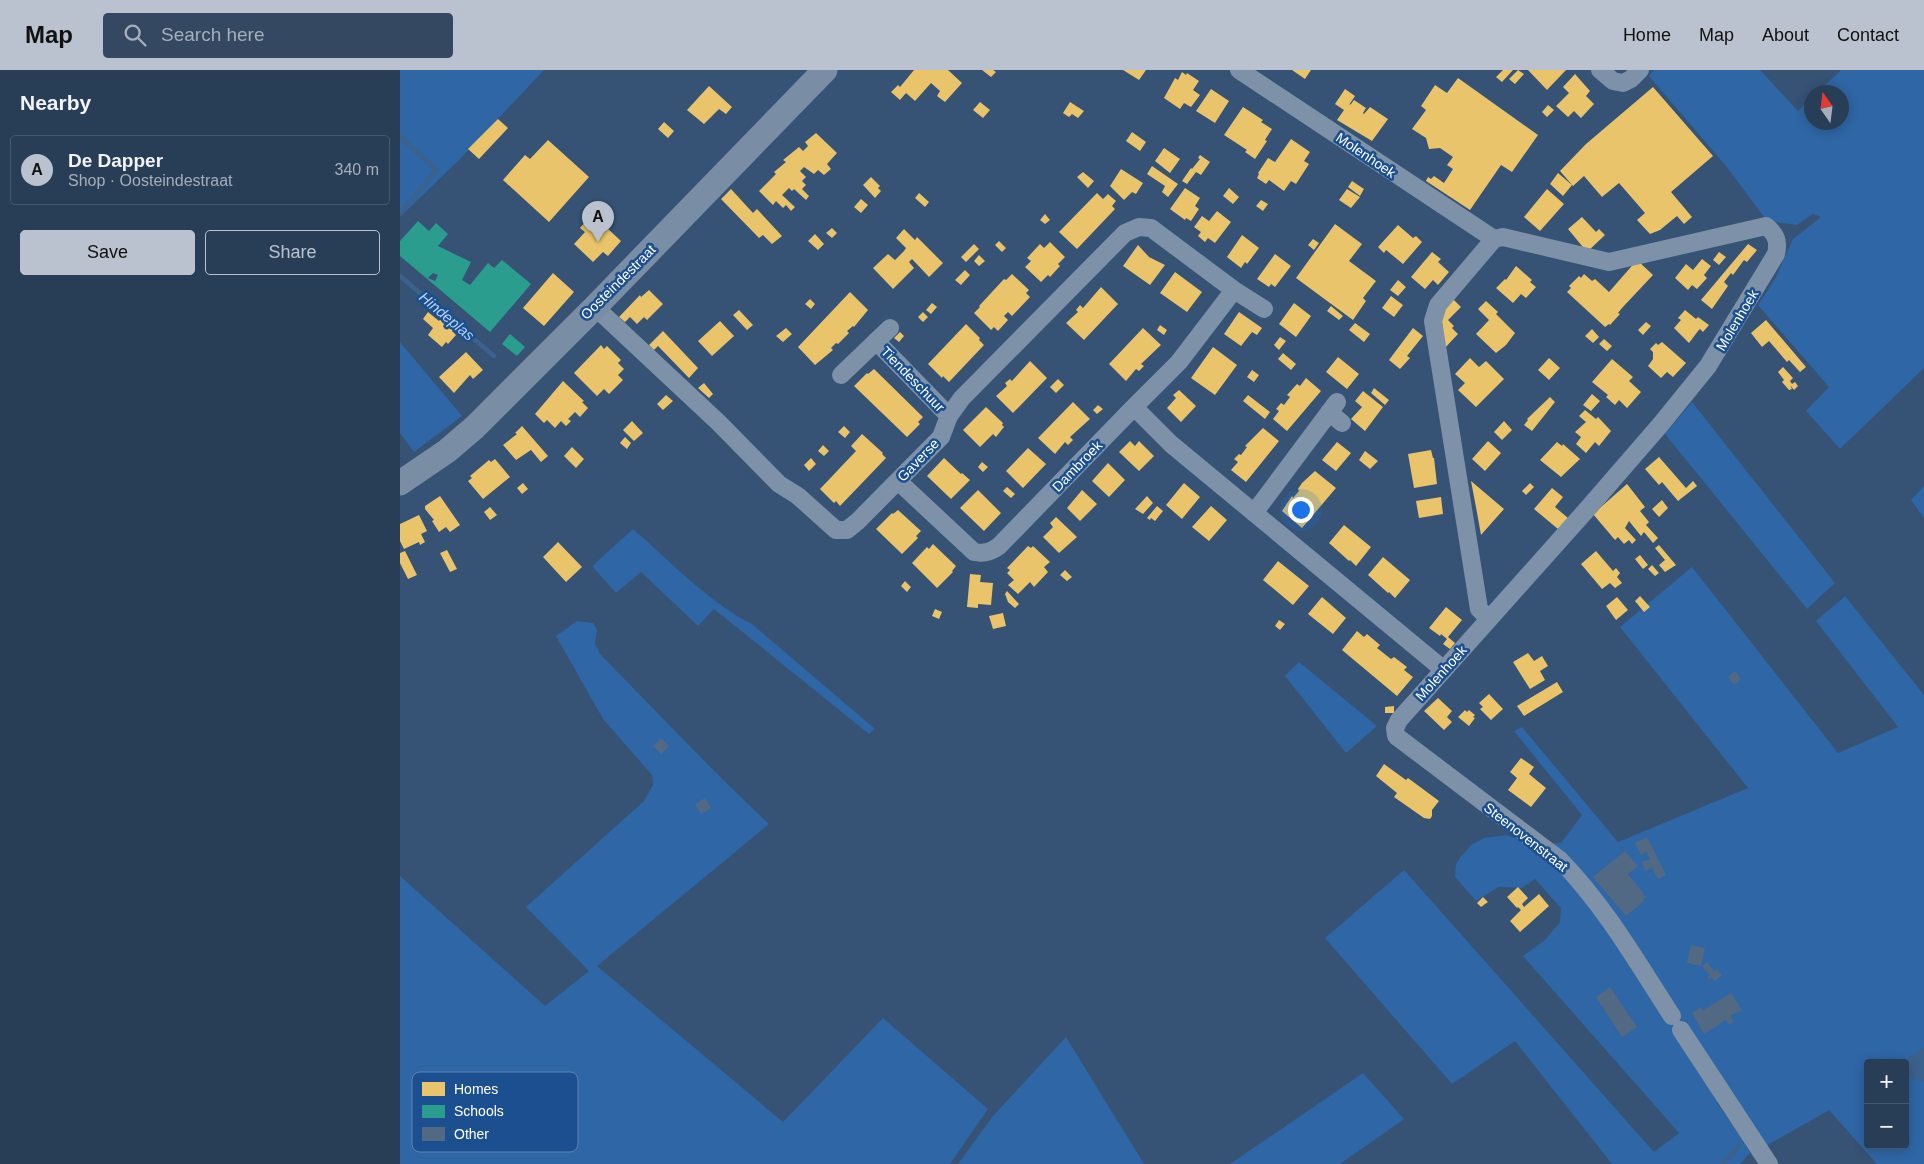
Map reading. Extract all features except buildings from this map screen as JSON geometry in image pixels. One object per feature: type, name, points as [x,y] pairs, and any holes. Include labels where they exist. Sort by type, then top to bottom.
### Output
[{"type":"street","name":"Oosteindestraat","points":[[400,483],[447,451],[475,427],[595,307],[825,70]]},
{"type":"street","name":"Molenhoek","points":[[1238,70],[1494,239],[1502,237],[1610,262],[1766,226],[1776,238],[1778,244],[1771,264],[1708,366],[1661,424],[1399,720],[1395,728]]},
{"type":"street","points":[[1607,75],[1623,83],[1631,79],[1640,70]]},
{"type":"street","name":"Gaverse","points":[[595,307],[719,423],[779,484],[798,496],[836,530],[847,530],[858,521],[941,437],[949,416],[962,398],[1125,233],[1139,228],[1152,228],[1234,290],[1264,309]]},
{"type":"street","points":[[1489,619],[1479,609],[1434,321],[1438,305],[1494,239]]},
{"type":"street","points":[[1234,290],[1179,362],[1134,407],[1171,444],[1444,670]]},
{"type":"street","name":"Tiendeschuur","points":[[841,375],[890,328]]},
{"type":"street","name":"Tiendeschuur","points":[[876,342],[949,416]]},
{"type":"street","name":"Dambroek","points":[[898,481],[974,552],[992,551],[1000,546],[1134,407]]},
{"type":"street","points":[[1254,513],[1336,412]]},
{"type":"street","name":"Steenovenstraat","points":[[1395,728],[1396,736],[1560,860],[1581,882],[1608,919],[1769,1164]]},
{"type":"shaded area","points":[[400,70],[544,70],[461,158],[400,217]]},
{"type":"shaded area","points":[[1654,70],[1760,70],[1798,111],[1804,105],[1804,130],[1849,130],[1849,85],[1825,85],[1841,70],[1924,70],[1924,368],[1840,449],[1806,411],[1829,387],[1758,305],[1775,279],[1793,239],[1821,217],[1813,214],[1797,225],[1767,221],[1726,166],[1649,76]]},
{"type":"shaded area","points":[[400,342],[462,416],[414,452],[400,433]]},
{"type":"shaded area","points":[[1692,402],[1835,583],[1807,609],[1665,434]]},
{"type":"shaded area","points":[[1924,486],[1924,518],[1911,500]]},
{"type":"shaded area","points":[[633,529],[705,593],[752,624],[875,729],[869,734],[714,609],[698,626],[641,572],[616,593],[592,566]]},
{"type":"shaded area","points":[[1692,567],[1838,753],[1898,727],[1816,621],[1845,596],[1924,695],[1924,1164],[1877,1164],[1829,1110],[1766,1146],[1730,1091],[1717,1103],[1750,1153],[1740,1164],[1612,1164],[1515,1041],[1452,1084],[1325,938],[1404,870],[1654,1152],[1679,1133],[1523,956],[1545,940],[1560,922],[1561,908],[1535,879],[1522,888],[1498,887],[1476,901],[1455,877],[1456,864],[1471,845],[1484,838],[1506,835],[1532,844],[1561,843],[1582,815],[1514,731],[1522,727],[1618,842],[1748,788],[1620,627]]},
{"type":"shaded area","points":[[577,621],[593,623],[597,630],[595,643],[600,654],[720,777],[769,824],[597,966],[783,1122],[883,1018],[988,1109],[950,1164],[400,1164],[400,876],[545,1006],[589,971],[526,907],[644,801],[653,785],[652,775],[603,719],[556,636]]},
{"type":"shaded area","points":[[1299,662],[1377,726],[1346,753],[1285,676]]},
{"type":"shaded area","points":[[1066,1037],[1144,1164],[958,1164],[993,1116]]},
{"type":"shaded area","points":[[1924,1048],[1924,1081],[1909,1077],[1909,1059],[1907,1059]]},
{"type":"shaded area","points":[[1363,1073],[1404,1119],[1340,1164],[1230,1164]]},
{"type":"waterway","name":"Hindeplas","points":[[400,137],[437,170],[400,213]]},
{"type":"waterway","name":"Hindeplas","points":[[400,276],[494,356]]},
{"type":"waterway","points":[[1722,1164],[1739,1146]]},
{"type":"place","name":"De Dapper","points":[[598,242]]}]
